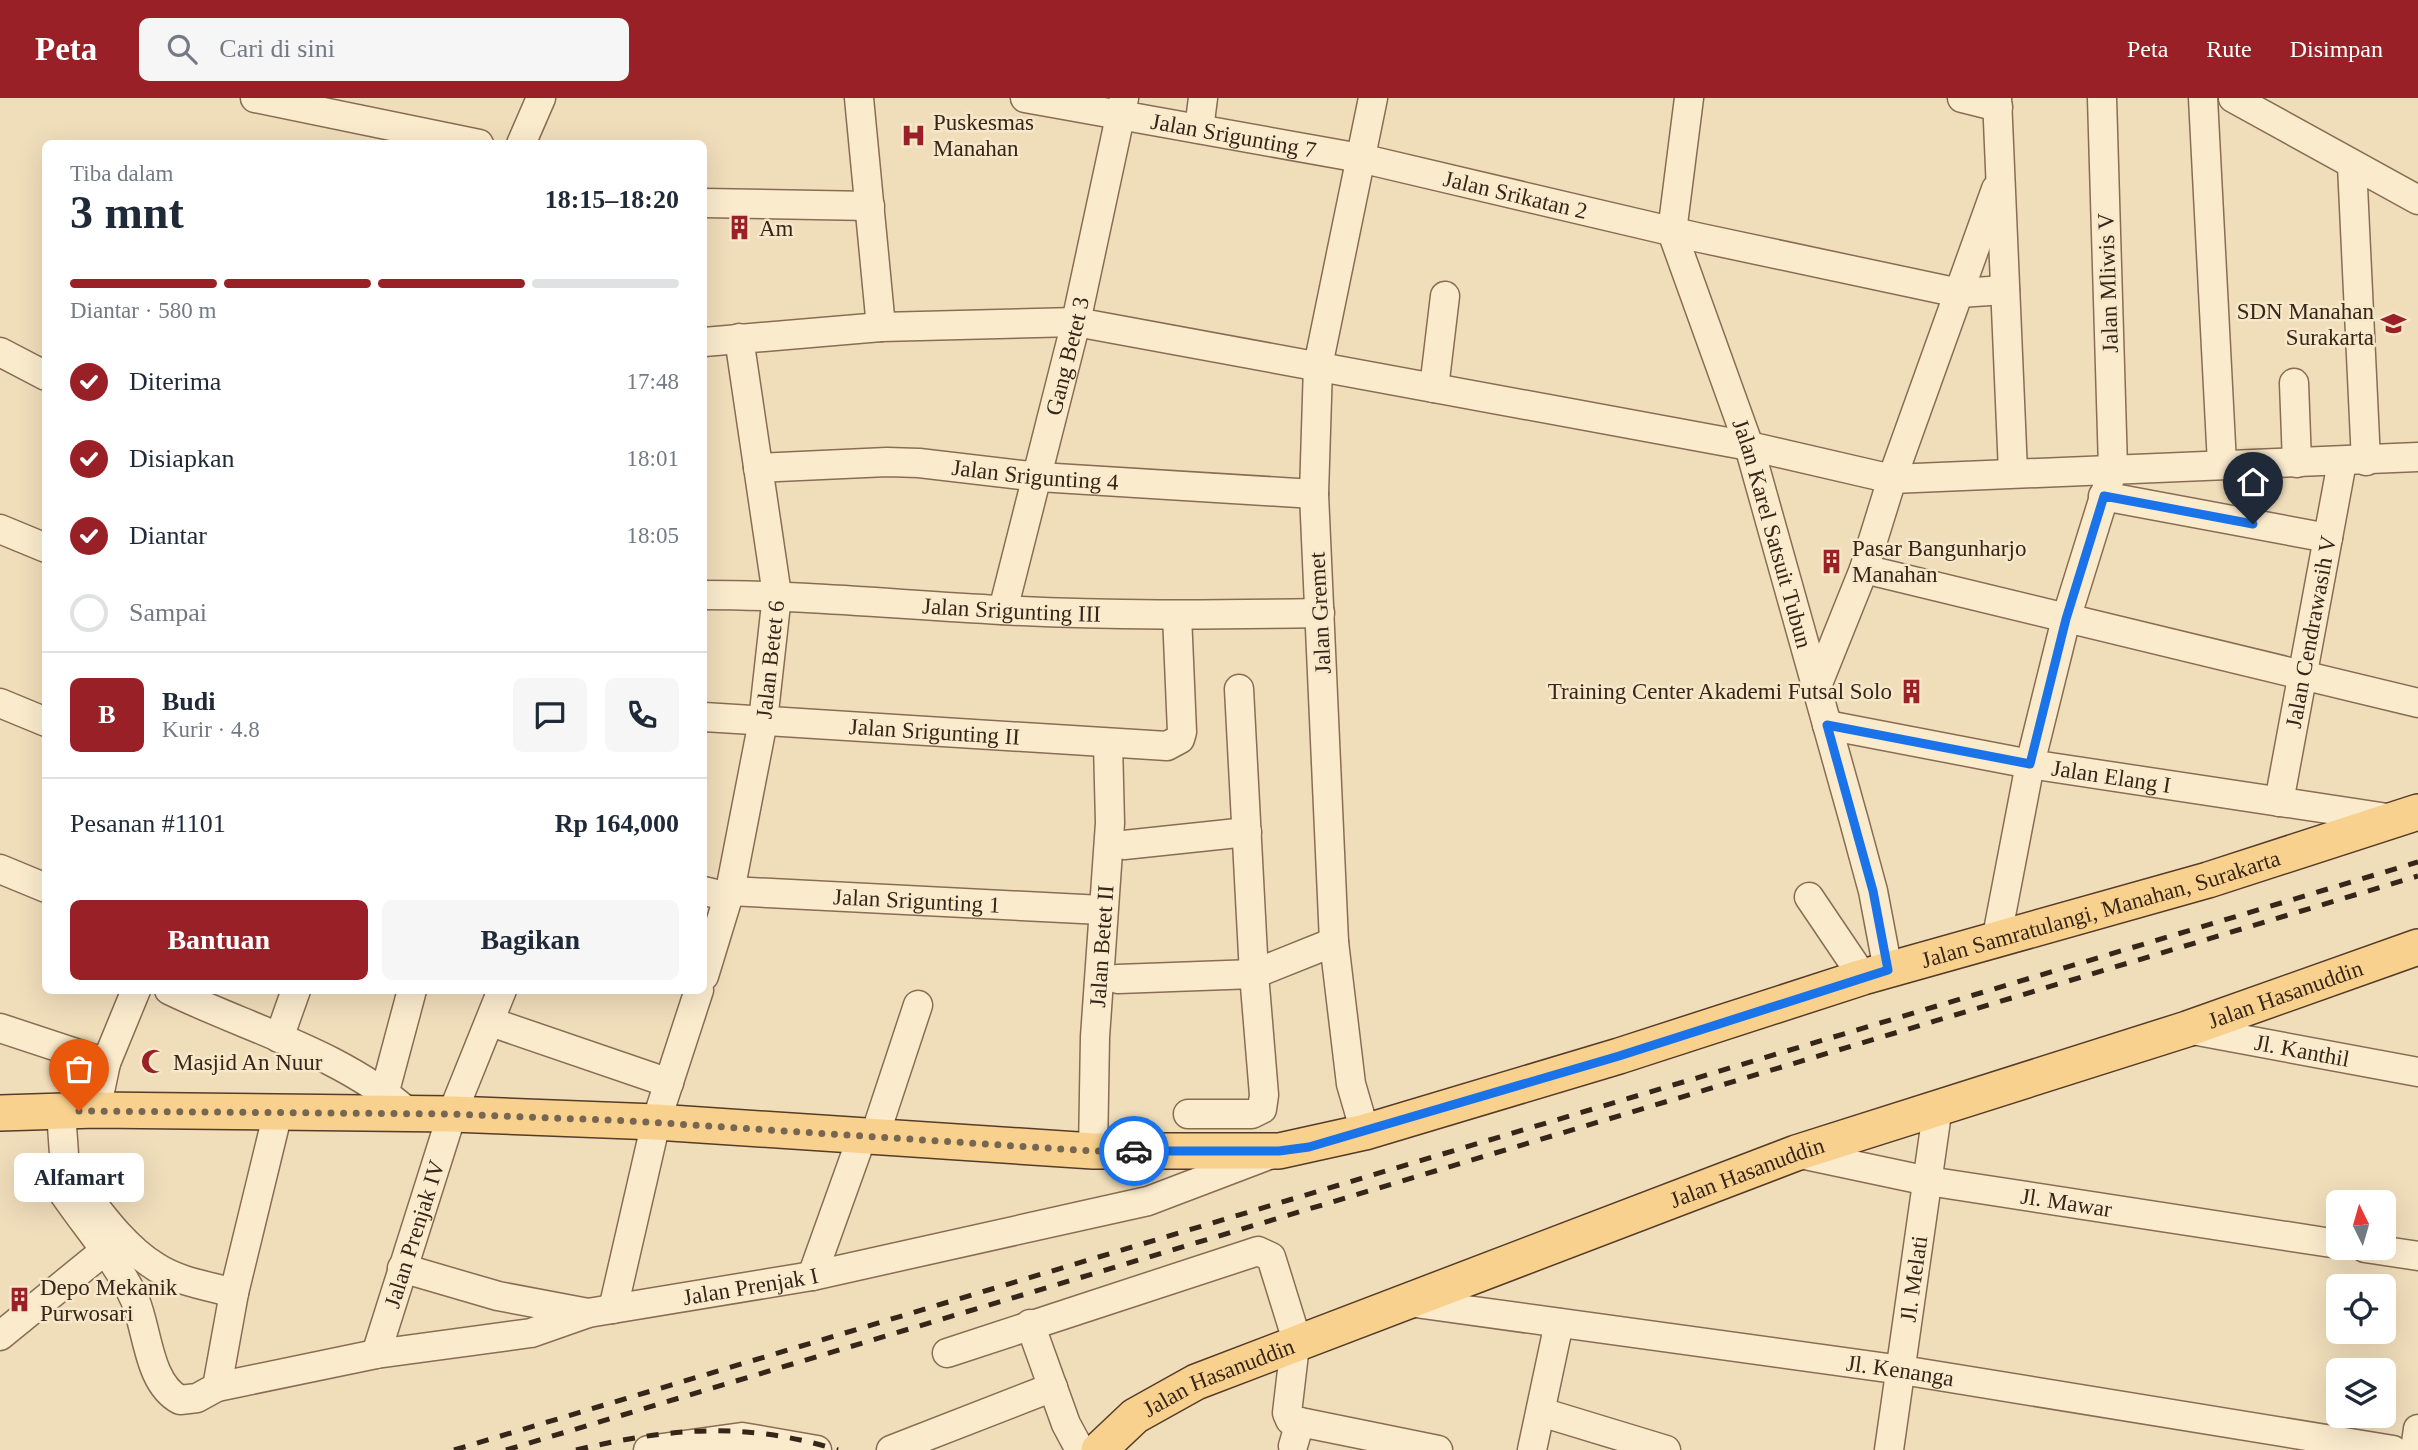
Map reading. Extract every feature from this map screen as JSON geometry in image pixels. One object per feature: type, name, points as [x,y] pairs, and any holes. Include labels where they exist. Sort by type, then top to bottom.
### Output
[{"type":"main road","name":"Jalan Samratulangi, Manahan, Surakarta","points":[[0,1113],[96,1110],[278,1112],[397,1102],[452,1114],[656,1122],[1093,1151],[1279,1151],[1365,1132],[1619,1056],[1875,974],[2195,883],[2407,816]]},
{"type":"main road","name":"Jalan Hasanuddin","points":[[1099,1450],[1135,1416],[1196,1382],[1796,1153],[2187,1028],[2418,947]]},
{"type":"street","points":[[255,98],[460,140]]},
{"type":"street","points":[[523,140],[541,98]]},
{"type":"street","points":[[859,98],[881,327]]},
{"type":"street","name":"Jalan Srigunting 7","points":[[1025,98],[1123,106],[1199,129],[1360,158]]},
{"type":"street","points":[[1199,129],[1202,98]]},
{"type":"street","name":"Jalan Gremet","points":[[1365,1132],[1351,1084],[1334,942],[1314,494],[1318,366],[1373,98]]},
{"type":"street","name":"Jalan Karel Satsuit Tubun","points":[[1689,98],[1672,232],[1749,446],[1817,686],[1873,891],[1875,974]]},
{"type":"street","points":[[1962,98],[1997,103],[2002,174],[2012,472]]},
{"type":"street","name":"Jalan Mliwis V","points":[[1998,931],[2030,764],[2066,619],[2113,468],[2102,98]]},
{"type":"street","points":[[2203,98],[2222,464]]},
{"type":"street","points":[[2233,98],[2418,200]]},
{"type":"street","name":"Gang Betet 3","points":[[1003,610],[1039,477],[1076,322],[1123,106]]},
{"type":"street","name":"Jalan Srikatan 2","points":[[1360,158],[1672,232],[1959,293],[2005,290]]},
{"type":"street","name":"Jalan Cendrawasih V","points":[[2279,802],[2328,538],[2354,462],[2352,166]]},
{"type":"street","points":[[1817,686],[1864,569],[1892,478],[2002,174]]},
{"type":"street","points":[[707,203],[870,206]]},
{"type":"street","points":[[1434,388],[1445,296]]},
{"type":"street","points":[[707,342],[881,327],[1076,322],[1749,446],[1892,478],[2222,464],[2354,462],[2418,457]]},
{"type":"street","name":"Jalan Betet 6","points":[[707,961],[763,721],[777,595],[738,338]]},
{"type":"street","points":[[0,352],[42,374]]},
{"type":"street","points":[[2294,383],[2297,463]]},
{"type":"street","name":"Jalan Srigunting 4","points":[[758,468],[887,462],[1039,477],[1314,494]]},
{"type":"street","points":[[2104,496],[2328,538]]},
{"type":"street","points":[[0,529],[42,546]]},
{"type":"street","points":[[1864,569],[2418,704]]},
{"type":"street","name":"Jalan Srigunting III","points":[[707,595],[777,595],[1003,610],[1177,615],[1320,614]]},
{"type":"street","name":"Jalan Srigunting II","points":[[707,717],[1167,746],[1180,738],[1182,732],[1177,615]]},
{"type":"street","points":[[1188,1114],[1252,1115],[1262,1108],[1262,1049],[1254,974],[1239,690]]},
{"type":"street","points":[[0,703],[42,720]]},
{"type":"street","name":"Jalan Elang I","points":[[1827,725],[2030,764],[2279,802],[2407,816]]},
{"type":"street","name":"Jalan Betet II","points":[[1093,1151],[1102,910],[1110,823],[1108,743]]},
{"type":"street","points":[[1124,845],[1247,832]]},
{"type":"street","points":[[0,869],[42,886]]},
{"type":"street","name":"Jalan Srigunting 1","points":[[721,893],[1102,910]]},
{"type":"street","points":[[1809,897],[1875,974]]},
{"type":"street","points":[[1118,979],[1254,974],[1334,942]]},
{"type":"street","points":[[96,1110],[106,1063],[134,994]]},
{"type":"street","points":[[178,994],[279,1038],[397,1102],[411,994]]},
{"type":"street","points":[[279,1038],[295,994]]},
{"type":"street","points":[[452,1114],[501,994]]},
{"type":"street","points":[[402,1268],[498,1296],[600,1311],[656,1122],[698,994]]},
{"type":"street","points":[[812,1276],[918,1005]]},
{"type":"street","points":[[491,1021],[669,1083]]},
{"type":"street","points":[[0,1028],[106,1063]]},
{"type":"street","name":"Jl. Kanthil","points":[[2187,1028],[2418,1072]]},
{"type":"street","name":"Jl. Melati","points":[[1889,1450],[1938,1106]]},
{"type":"street","points":[[0,1336],[103,1252],[60,1188],[65,1168],[61,1112]]},
{"type":"street","points":[[217,1387],[234,1293],[278,1112]]},
{"type":"street","name":"Jalan Prenjak IV","points":[[376,1354],[452,1114]]},
{"type":"street","name":"Jalan Prenjak I","points":[[103,1252],[125,1280],[136,1303],[162,1386],[180,1400],[197,1398],[217,1387],[376,1354],[531,1333],[600,1311],[812,1276],[1148,1200],[1279,1151]]},
{"type":"street","name":"Jl. Mawar","points":[[1796,1153],[1928,1181],[2326,1242]]},
{"type":"street","points":[[65,1168],[109,1223],[156,1267],[179,1278],[234,1293]]},
{"type":"street","points":[[947,1353],[1030,1324],[1263,1251],[1270,1257],[1297,1344],[1287,1413],[1297,1434],[1438,1450]]},
{"type":"street","points":[[2396,1253],[2418,1256]]},
{"type":"street","name":"Jl. Kenanga","points":[[1408,1302],[1902,1370],[2393,1450]]},
{"type":"street","points":[[1532,1450],[1559,1322]]},
{"type":"street","points":[[1030,1324],[1080,1450]]},
{"type":"street","points":[[891,1450],[1053,1387]]},
{"type":"street","points":[[1541,1412],[1667,1450]]},
{"type":"street","points":[[2415,1450],[2418,1429]]},
{"type":"street","points":[[648,1450],[742,1437],[817,1450]]},
{"type":"railway","points":[[454,1450],[2418,862]]},
{"type":"railway","points":[[506,1450],[2418,876]]},
{"type":"railway","points":[[576,1450],[643,1437],[707,1431],[771,1435],[838,1450]]},
{"type":"way so far","points":[[79,1111],[452,1114],[656,1122],[1093,1151],[1134,1151]]},
{"type":"place","name":"Puskesmas Manahan","points":[[913,135]]},
{"type":"place","name":"Am","points":[[739,228]]},
{"type":"place","name":"SDN Manahan Surakarta","points":[[2394,324]]},
{"type":"place","name":"Pasar Bangunharjo Manahan","points":[[1832,561]]},
{"type":"place","name":"Training Center Akademi Futsal Solo","points":[[1912,691]]},
{"type":"place","name":"Masjid An Nuur","points":[[153,1062]]},
{"type":"place","name":"Alfamart","points":[[79,1111]]},
{"type":"place","name":"Depo Mekanik Purwosari","points":[[20,1300]]},
{"type":"route","points":[[1134,1151],[1279,1151],[1309,1147],[1619,1056],[1687,1032],[1888,970],[1873,891],[1827,725],[2030,764],[2066,619],[2104,496],[2253,524]]}]
